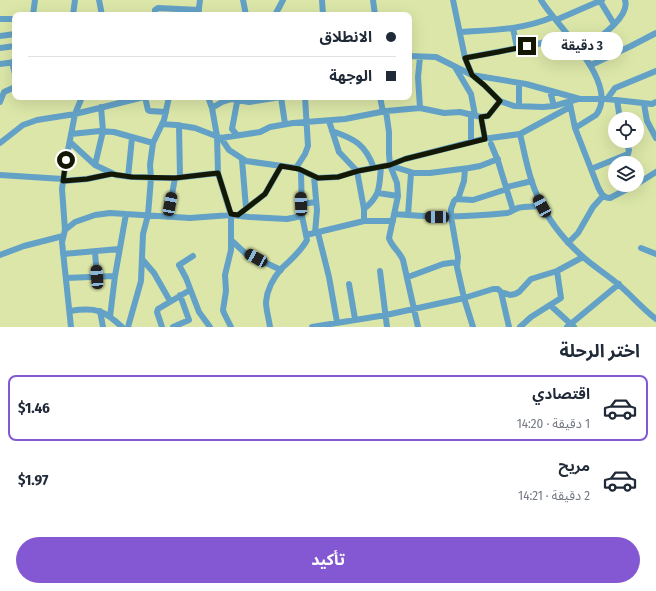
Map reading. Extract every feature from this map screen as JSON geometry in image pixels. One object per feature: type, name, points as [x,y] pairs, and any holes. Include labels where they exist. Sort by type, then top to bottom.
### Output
[{"type":"street","points":[[33,12],[35,0]]},
{"type":"street","points":[[73,12],[75,0]]},
{"type":"street","points":[[99,0],[101,12]]},
{"type":"street","points":[[198,12],[200,0]]},
{"type":"street","points":[[243,0],[245,12]]},
{"type":"street","points":[[277,12],[283,0]]},
{"type":"street","points":[[322,0],[323,12]]},
{"type":"street","points":[[373,0],[374,12]]},
{"type":"street","points":[[453,0],[465,58],[472,75],[505,104],[519,106],[554,106],[580,99],[605,99],[655,104]]},
{"type":"street","points":[[541,0],[591,65],[605,99]]},
{"type":"street","points":[[460,32],[513,28],[539,23],[555,18],[590,2],[601,0],[614,24]]},
{"type":"street","points":[[581,51],[614,24],[624,12],[626,4],[625,0]]},
{"type":"street","points":[[155,12],[158,8],[190,12]]},
{"type":"street","points":[[0,19],[12,19]]},
{"type":"street","points":[[513,28],[517,48]]},
{"type":"street","points":[[591,65],[656,33]]},
{"type":"street","points":[[0,36],[12,34]]},
{"type":"street","points":[[465,58],[517,48],[568,35]]},
{"type":"street","points":[[0,48],[12,46]]},
{"type":"street","points":[[412,56],[436,56],[472,75],[482,78],[519,83],[550,91],[570,102]]},
{"type":"street","points":[[420,57],[418,77],[420,108]]},
{"type":"street","points":[[0,64],[12,62]]},
{"type":"street","points":[[455,67],[471,94],[475,115],[485,139]]},
{"type":"street","points":[[575,128],[596,115],[605,99],[615,88],[656,71]]},
{"type":"street","points":[[519,83],[519,106]]},
{"type":"street","points":[[1,96],[7,90],[12,88]]},
{"type":"street","points":[[550,91],[554,106]]},
{"type":"street","points":[[71,327],[62,242],[64,233],[62,189],[75,114],[81,100]]},
{"type":"street","points":[[0,142],[22,125],[36,120],[75,114],[132,100]]},
{"type":"street","points":[[146,100],[148,110],[166,112]]},
{"type":"street","points":[[128,327],[140,281],[143,234],[148,215],[151,178],[150,165],[153,143],[162,124],[168,100]]},
{"type":"street","points":[[209,100],[219,137],[218,173],[231,214],[230,256],[225,275],[226,291],[223,310],[231,327]]},
{"type":"street","points":[[212,108],[229,100]]},
{"type":"street","points":[[237,135],[232,128],[238,100]]},
{"type":"street","points":[[244,100],[249,102],[262,100]]},
{"type":"street","points":[[281,100],[285,124]]},
{"type":"street","points":[[270,327],[266,303],[268,293],[281,270],[306,242],[307,238],[302,216],[298,169],[308,149],[305,100]]},
{"type":"street","points":[[381,100],[389,132],[388,154],[390,166],[398,196],[389,240],[400,253],[408,277],[418,327]]},
{"type":"street","points":[[617,100],[619,112]]},
{"type":"street","points":[[162,124],[195,128],[219,137],[260,132],[270,127],[285,124],[329,121],[420,108],[444,113],[460,112],[488,116],[500,101]]},
{"type":"street","points":[[570,102],[575,128],[603,196],[610,198],[622,192]]},
{"type":"street","points":[[219,137],[229,150],[242,160],[298,169],[318,178],[338,177],[358,171],[390,166],[405,159],[471,142],[520,134],[570,102]]},
{"type":"street","points":[[644,104],[647,121],[656,138]]},
{"type":"street","points":[[95,165],[103,131],[101,107]]},
{"type":"street","points":[[471,142],[475,115]]},
{"type":"street","points":[[329,121],[339,152],[358,171],[364,209],[364,220]]},
{"type":"street","points":[[168,217],[178,178],[180,125]]},
{"type":"street","points":[[71,134],[103,131],[114,132],[153,143]]},
{"type":"street","points":[[332,131],[359,144],[367,152],[374,168]]},
{"type":"street","points":[[520,134],[537,196],[550,221],[568,243],[583,257],[619,284],[656,319]]},
{"type":"street","points":[[128,177],[132,138]]},
{"type":"street","points":[[70,142],[95,165],[111,174],[128,177],[178,178],[218,173]]},
{"type":"street","points":[[491,144],[498,159],[513,210]]},
{"type":"street","points":[[591,169],[628,154],[628,148]]},
{"type":"street","points":[[390,166],[411,173],[430,173],[480,166],[498,159]]},
{"type":"street","points":[[242,160],[246,208]]},
{"type":"street","points":[[238,215],[265,194],[281,166]]},
{"type":"street","points":[[364,209],[371,203],[378,193],[381,167]]},
{"type":"street","points":[[465,169],[464,181],[458,199],[454,201],[451,209],[451,217],[457,267],[464,298],[473,327]]},
{"type":"street","points":[[644,180],[656,172]]},
{"type":"street","points":[[408,216],[411,173]]},
{"type":"street","points":[[0,175],[63,180],[87,179],[111,174]]},
{"type":"street","points":[[314,177],[317,210],[316,233],[329,277],[337,322]]},
{"type":"street","points":[[458,199],[473,200],[532,181]]},
{"type":"street","points":[[397,188],[410,186]]},
{"type":"street","points":[[378,193],[398,196]]},
{"type":"street","points":[[568,243],[578,234],[593,207],[603,196]]},
{"type":"street","points":[[301,204],[316,202]]},
{"type":"street","points":[[306,235],[364,220],[408,216],[451,217],[510,212],[521,207],[542,206]]},
{"type":"street","points":[[0,255],[64,233],[75,222],[95,215],[110,213],[190,218],[231,214],[250,218],[287,220],[302,216]]},
{"type":"street","points":[[110,317],[119,249],[126,214]]},
{"type":"street","points":[[231,240],[246,253],[281,270]]},
{"type":"street","points":[[641,248],[656,254]]},
{"type":"street","points":[[63,254],[119,249]]},
{"type":"street","points":[[95,252],[97,277]]},
{"type":"street","points":[[192,256],[179,264],[199,312],[210,327]]},
{"type":"street","points":[[316,327],[337,322],[352,322],[415,309],[464,298],[493,289],[498,289],[501,292],[510,295],[515,294],[519,292],[531,279],[557,271],[583,257]]},
{"type":"street","points":[[142,259],[154,274],[170,301]]},
{"type":"street","points":[[408,277],[443,264],[457,262]]},
{"type":"street","points":[[380,271],[388,327]]},
{"type":"street","points":[[520,327],[561,298],[557,271]]},
{"type":"street","points":[[66,278],[115,276]]},
{"type":"street","points":[[349,284],[352,322]]},
{"type":"street","points":[[550,305],[570,326],[619,284]]},
{"type":"street","points":[[162,327],[157,310],[190,290]]},
{"type":"street","points":[[501,292],[509,327]]},
{"type":"street","points":[[173,327],[190,320],[180,295]]},
{"type":"street","points":[[70,311],[83,308],[96,309],[110,317],[122,327]]},
{"type":"street","points":[[100,311],[103,327]]},
{"type":"route","points":[[66,160],[63,181],[87,179],[111,174],[132,177],[175,178],[218,173],[231,214],[238,215],[265,194],[281,166],[296,168],[318,178],[338,177],[358,171],[390,165],[437,150],[485,139],[481,117],[488,116],[500,101],[472,75],[465,58],[527,46]]}]
